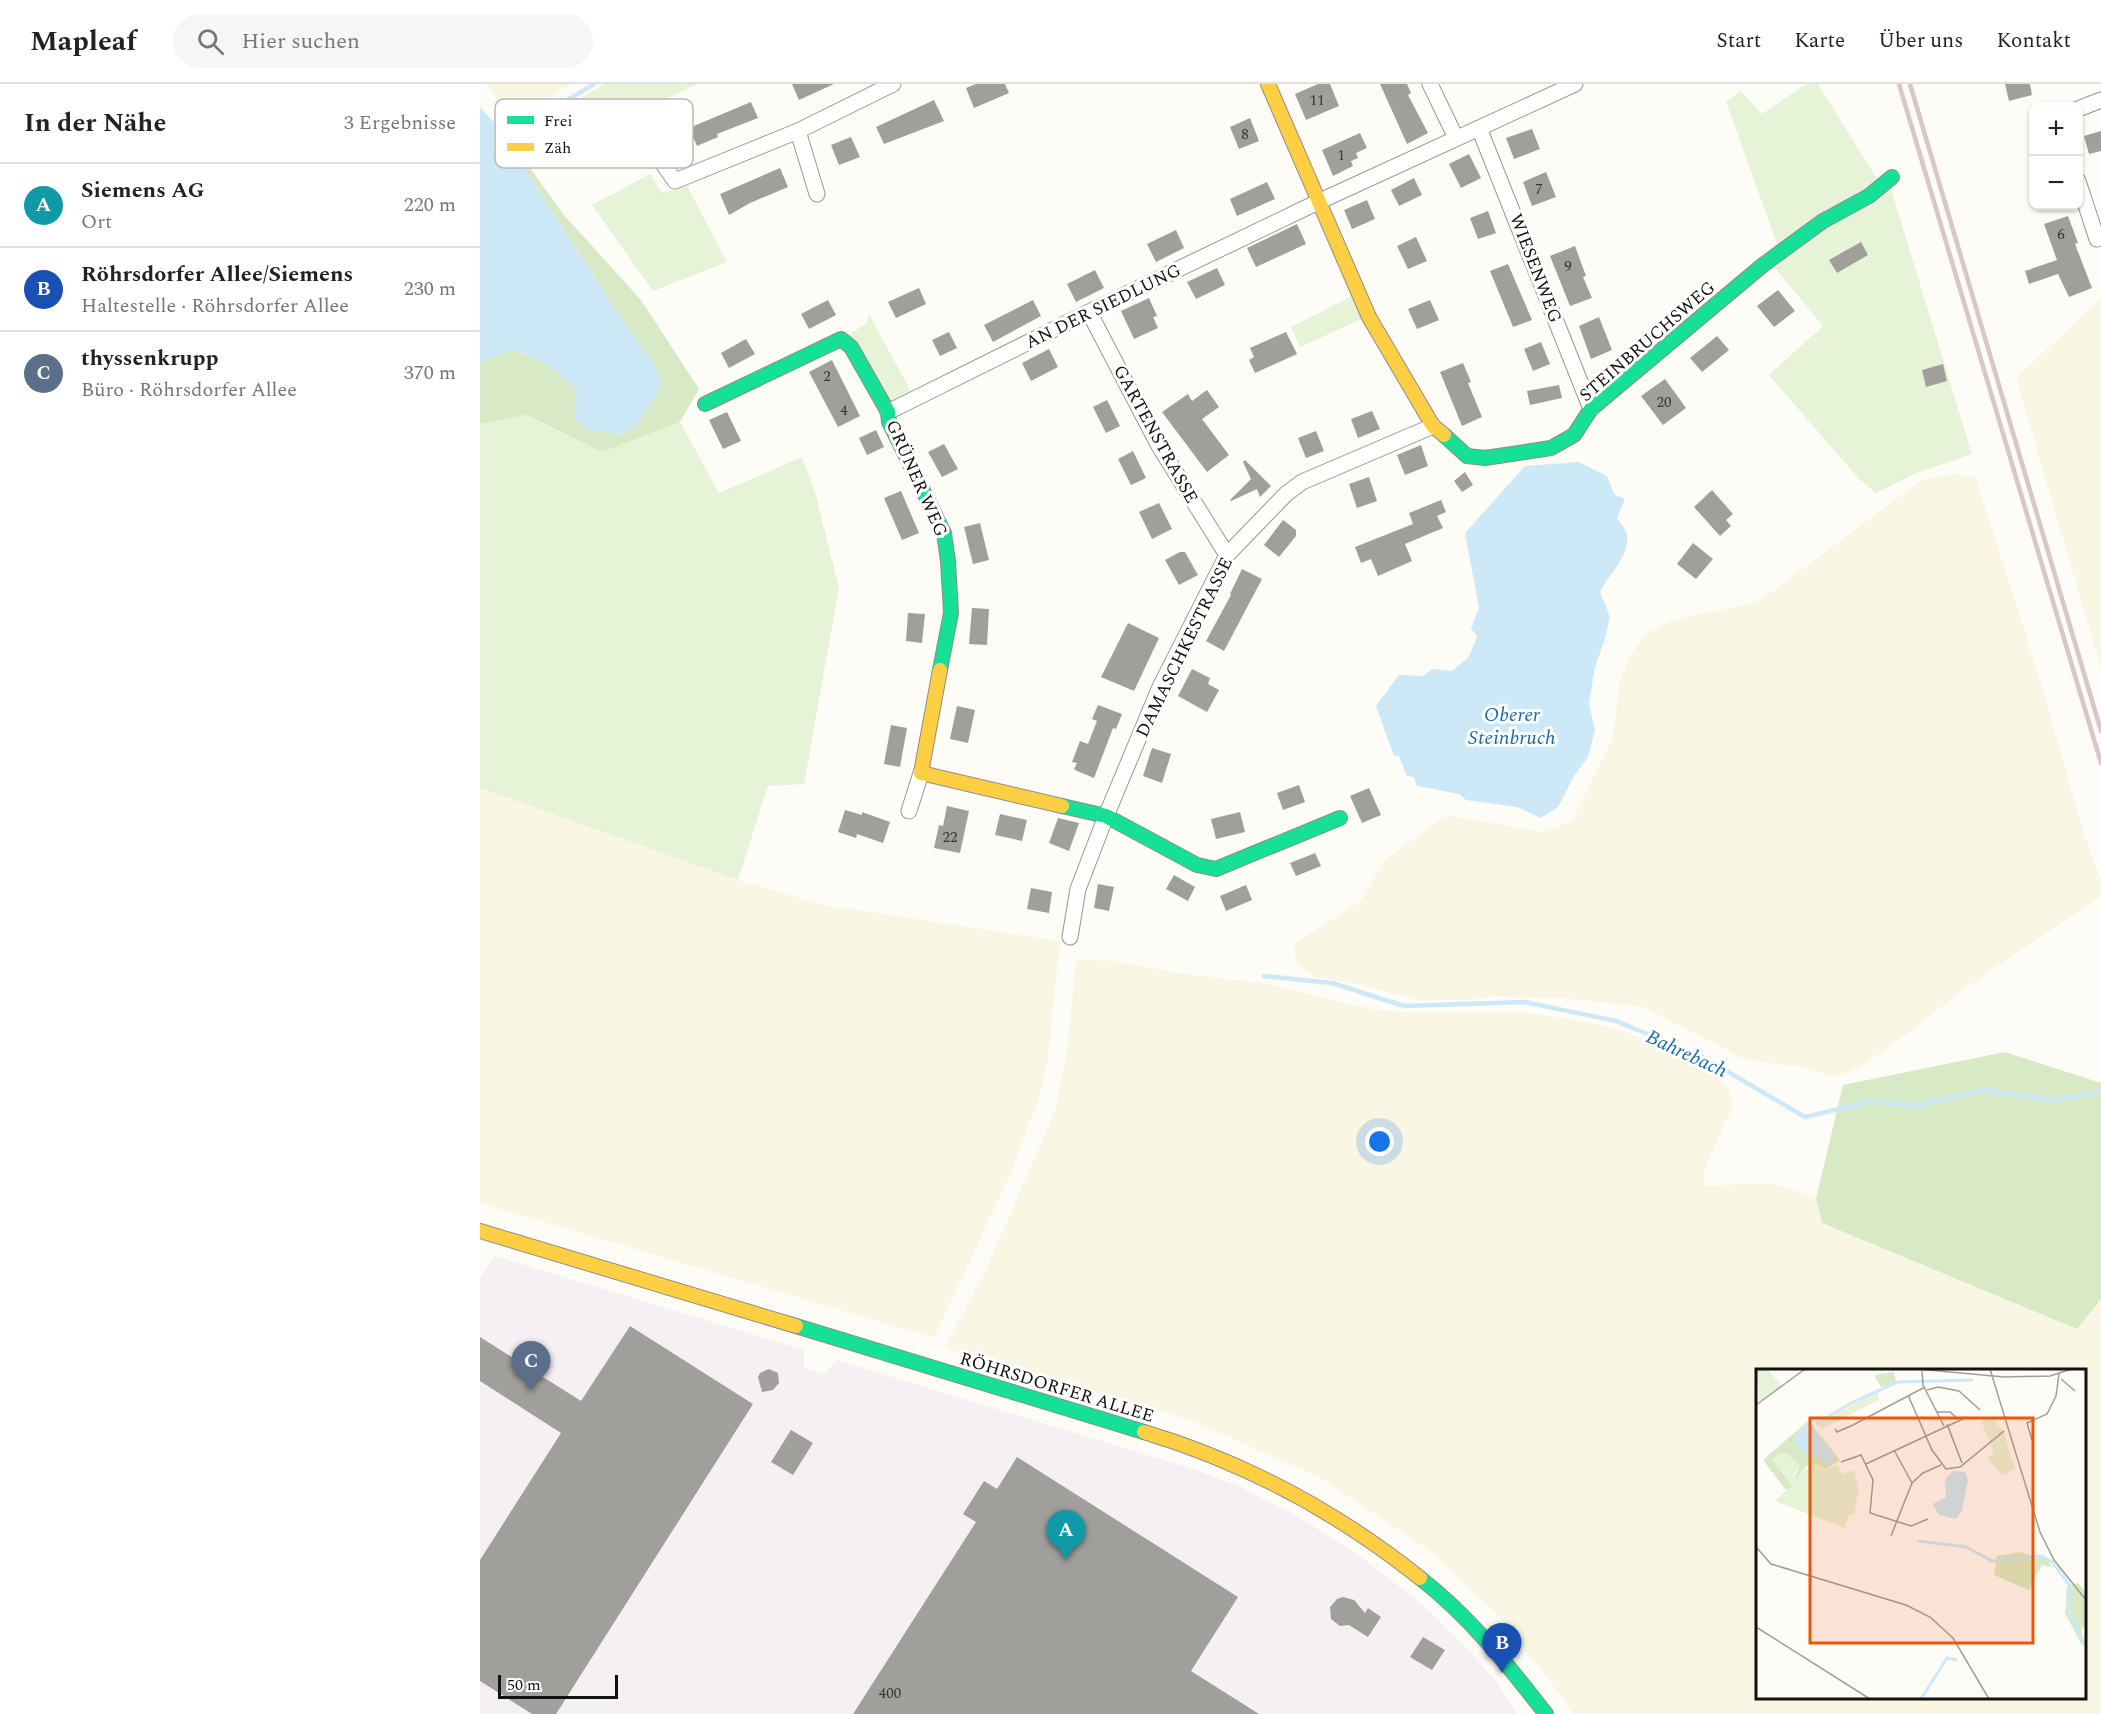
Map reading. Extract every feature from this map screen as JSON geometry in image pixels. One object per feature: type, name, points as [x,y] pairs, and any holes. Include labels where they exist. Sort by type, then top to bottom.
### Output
[{"type":"street","points":[[666,168],[675,181],[798,131],[893,84]]},
{"type":"street","name":"STEINBRUCHSWEG","points":[[1268,84],[1369,317],[1432,426],[1467,456],[1485,458],[1551,448],[1574,435],[1591,410],[1763,265],[1822,221],[1869,196],[1892,177]]},
{"type":"street","points":[[1430,84],[1456,138]]},
{"type":"street","name":"AN DER SIEDLUNG","points":[[888,412],[1089,312],[1479,128],[1553,88],[1575,84]]},
{"type":"street","points":[[2083,107],[2101,100]]},
{"type":"street","name":"WIESENWEG","points":[[1479,128],[1591,410]]},
{"type":"street","points":[[798,131],[818,194]]},
{"type":"street","points":[[2083,194],[2097,239]]},
{"type":"street","name":"GARTENSTRASSE","points":[[1089,312],[1159,446],[1227,555]]},
{"type":"street","name":"GRÜNER WEG","points":[[705,404],[841,339],[851,347],[888,412],[889,422],[944,533],[951,613],[921,773],[909,811]]},
{"type":"street","name":"DAMASCHKESTRASSE","points":[[1070,937],[1078,889],[1106,816],[1160,687],[1227,555],[1286,494],[1302,482],[1432,426]]},
{"type":"street","points":[[921,773],[1106,816],[1197,865],[1216,869],[1340,818]]},
{"type":"street","name":"RÖHRSDORFER ALLEE","points":[[480,1231],[1166,1439],[1245,1468],[1284,1486],[1344,1521],[1423,1579],[1453,1606],[1494,1650],[1546,1714]]},
{"type":"shaded area","points":[[488,84],[571,84],[548,99],[497,99]]},
{"type":"shaded area","points":[[2101,298],[2101,669],[2016,378]]},
{"type":"shaded area","points":[[1956,474],[1976,478],[2042,686],[2083,831],[2101,880],[2101,896],[1964,989],[1868,1062],[1836,1077],[1800,1067],[1746,1060],[1643,1007],[1571,999],[1501,996],[1466,1000],[1417,1000],[1361,985],[1317,977],[1297,965],[1294,944],[1361,901],[1383,861],[1441,819],[1452,816],[1543,832],[1572,821],[1613,737],[1619,683],[1631,654],[1648,633],[1675,619],[1758,602],[1923,479]]},
{"type":"shaded area","points":[[480,788],[738,880],[824,905],[1060,941],[1048,1058],[1040,1095],[1010,1175],[934,1338],[480,1203]]},
{"type":"shaded area","points":[[1076,960],[1116,961],[1177,973],[1264,983],[1370,1009],[1414,1013],[1529,1013],[1583,1021],[1626,1032],[1710,1071],[1729,1090],[1734,1105],[1704,1169],[1705,1186],[1764,1183],[1790,1188],[1816,1199],[1822,1223],[2077,1329],[2101,1299],[2101,1714],[1573,1714],[1499,1616],[1431,1552],[1319,1477],[1192,1421],[945,1348],[987,1267],[1054,1114],[1066,1057]]},
{"type":"shaded area","points":[[495,1256],[804,1350],[804,1368],[824,1374],[837,1360],[1193,1469],[1236,1485],[1299,1517],[1361,1557],[1416,1599],[1460,1641],[1497,1682],[1517,1714],[480,1714],[480,1278]]},
{"type":"green space","points":[[604,84],[697,84],[666,99],[580,99]]},
{"type":"green space","points":[[1806,84],[1818,84],[1877,179],[1891,189],[1972,454],[1916,473],[1876,493],[1859,479],[1769,375],[1823,326],[1775,268],[1783,260],[1726,102],[1741,91],[1762,114]]},
{"type":"green space","points":[[524,168],[530,168],[564,215],[641,300],[699,389],[680,422],[602,452],[526,415],[480,424],[480,363],[513,349],[547,364],[576,389],[589,429],[620,435],[635,428],[655,364],[624,323]]},
{"type":"green space","points":[[650,174],[662,193],[687,186],[727,262],[653,291],[592,205]]},
{"type":"green space","points":[[1352,296],[1364,318],[1300,347],[1291,327]]},
{"type":"green space","points":[[869,314],[915,399],[888,412],[841,339],[866,324]]},
{"type":"green space","points":[[525,415],[602,452],[680,422],[719,493],[802,457],[815,492],[839,588],[804,784],[768,786],[738,880],[480,788],[480,424]]},
{"type":"green space","points":[[2005,1052],[2101,1083],[2101,1299],[2077,1329],[1822,1223],[1816,1199],[1843,1085]]},
{"type":"water","points":[[480,107],[495,123],[495,168],[524,168],[624,323],[655,364],[661,387],[635,428],[620,435],[589,429],[575,419],[576,389],[547,364],[513,349],[480,363]]},
{"type":"water","name":"Oberer Steinbruch","points":[[1579,462],[1607,476],[1614,494],[1625,499],[1617,518],[1627,535],[1622,558],[1600,592],[1610,617],[1595,667],[1589,704],[1595,730],[1588,757],[1574,776],[1558,807],[1541,818],[1517,807],[1466,800],[1459,794],[1417,786],[1414,777],[1407,776],[1399,756],[1394,756],[1376,706],[1399,675],[1422,676],[1433,669],[1452,671],[1468,658],[1477,637],[1471,628],[1479,608],[1465,533],[1525,466]]},
{"type":"building","points":[[792,84],[834,84],[799,100]]},
{"type":"building","points":[[976,84],[1005,84],[1009,93],[974,108],[966,88]]},
{"type":"building","points":[[1318,84],[1330,84],[1339,106],[1306,120],[1295,94]]},
{"type":"building","points":[[1380,84],[1407,84],[1411,93],[1408,95],[1428,133],[1407,144]]},
{"type":"building","points":[[2005,84],[2030,84],[2032,95],[2009,101]]},
{"type":"building","points":[[934,100],[944,121],[884,144],[876,127]]},
{"type":"building","points":[[751,102],[758,118],[717,134],[718,137],[697,146],[693,137],[693,126]]},
{"type":"building","points":[[1250,118],[1259,141],[1239,149],[1230,127]]},
{"type":"building","points":[[1532,129],[1540,149],[1514,159],[1506,138]]},
{"type":"building","points":[[2101,131],[2101,151],[2089,154],[2084,136]]},
{"type":"building","points":[[1360,133],[1367,148],[1356,153],[1358,158],[1351,161],[1353,166],[1333,176],[1322,150]]},
{"type":"building","points":[[851,137],[860,157],[839,165],[831,145]]},
{"type":"building","points":[[1469,154],[1481,178],[1461,188],[1449,164]]},
{"type":"building","points":[[780,168],[788,187],[750,203],[729,215],[720,194]]},
{"type":"building","points":[[1546,172],[1556,197],[1532,206],[1523,182]]},
{"type":"building","points":[[1414,178],[1422,195],[1399,206],[1391,190]]},
{"type":"building","points":[[1267,182],[1275,199],[1237,216],[1230,199]]},
{"type":"building","points":[[1367,200],[1375,219],[1352,229],[1344,210]]},
{"type":"building","points":[[1488,211],[1496,233],[1478,239],[1470,218]]},
{"type":"building","points":[[2068,216],[2078,243],[2075,244],[2092,288],[2069,297],[2058,274],[2029,284],[2025,271],[2057,260],[2044,224]]},
{"type":"building","points":[[1297,224],[1306,244],[1256,267],[1247,248]]},
{"type":"building","points":[[1176,230],[1184,248],[1156,262],[1147,244]]},
{"type":"building","points":[[1416,237],[1427,261],[1408,269],[1397,246]]},
{"type":"building","points":[[1861,242],[1868,255],[1837,273],[1829,260]]},
{"type":"building","points":[[1575,246],[1586,276],[1583,277],[1592,298],[1570,306],[1550,256]]},
{"type":"building","points":[[1508,264],[1532,320],[1513,327],[1490,271]]},
{"type":"building","points":[[1217,268],[1225,285],[1196,299],[1187,282]]},
{"type":"building","points":[[1095,270],[1104,288],[1076,302],[1067,284]]},
{"type":"building","points":[[919,288],[926,304],[896,318],[888,302]]},
{"type":"building","points":[[1778,290],[1795,311],[1774,327],[1757,306]]},
{"type":"building","points":[[1149,298],[1157,316],[1153,317],[1158,328],[1134,339],[1121,311]]},
{"type":"building","points":[[828,300],[836,315],[809,329],[801,314]]},
{"type":"building","points":[[1033,300],[1041,316],[993,342],[984,325]]},
{"type":"building","points":[[1430,300],[1439,320],[1417,329],[1408,309]]},
{"type":"building","points":[[1599,317],[1612,350],[1591,359],[1579,326]]},
{"type":"building","points":[[949,332],[957,348],[940,356],[932,340]]},
{"type":"building","points":[[1286,332],[1297,354],[1255,373],[1249,360],[1254,357],[1250,348]]},
{"type":"building","points":[[1717,336],[1729,350],[1702,372],[1690,358]]},
{"type":"building","points":[[746,339],[755,354],[729,368],[721,353]]},
{"type":"building","points":[[1541,342],[1550,364],[1533,371],[1524,349]]},
{"type":"building","points":[[1049,349],[1058,367],[1031,381],[1022,363]]},
{"type":"building","points":[[832,360],[860,416],[838,427],[809,372]]},
{"type":"building","points":[[1463,363],[1471,382],[1468,383],[1482,417],[1462,426],[1440,372]]},
{"type":"building","points":[[1943,364],[1947,381],[1926,387],[1922,370]]},
{"type":"building","points":[[1665,379],[1686,408],[1663,425],[1641,396]]},
{"type":"building","points":[[1559,385],[1562,398],[1530,405],[1527,391]]},
{"type":"building","points":[[1207,390],[1219,407],[1202,419],[1229,455],[1207,472],[1162,412],[1188,394],[1192,401]]},
{"type":"building","points":[[1107,400],[1120,426],[1106,433],[1093,407]]},
{"type":"building","points":[[1372,411],[1380,429],[1358,438],[1351,419]]},
{"type":"building","points":[[727,412],[741,441],[723,449],[709,420]]},
{"type":"building","points":[[876,430],[884,447],[867,455],[859,438]]},
{"type":"building","points":[[1316,431],[1324,451],[1306,458],[1298,438]]},
{"type":"building","points":[[944,444],[958,469],[942,477],[928,452]]},
{"type":"building","points":[[1421,445],[1428,466],[1405,475],[1397,455]]},
{"type":"building","points":[[1133,451],[1146,478],[1131,485],[1118,459]]},
{"type":"building","points":[[1245,460],[1271,486],[1260,497],[1257,489],[1231,501],[1251,479],[1243,462]]},
{"type":"building","points":[[1465,472],[1473,485],[1462,492],[1454,481]]},
{"type":"building","points":[[1369,477],[1377,501],[1357,508],[1349,484]]},
{"type":"building","points":[[1712,490],[1733,514],[1726,520],[1731,526],[1720,536],[1694,507]]},
{"type":"building","points":[[901,491],[919,533],[902,540],[884,498]]},
{"type":"building","points":[[1441,500],[1446,512],[1437,516],[1443,528],[1405,544],[1412,561],[1378,576],[1371,559],[1361,563],[1355,547],[1413,524],[1409,513]]},
{"type":"building","points":[[1159,503],[1172,529],[1152,539],[1139,512]]},
{"type":"building","points":[[1283,520],[1296,530],[1296,536],[1279,557],[1264,545]]},
{"type":"building","points":[[980,523],[989,560],[973,564],[964,527]]},
{"type":"building","points":[[1693,543],[1713,559],[1696,579],[1677,564]]},
{"type":"building","points":[[1180,552],[1185,552],[1198,575],[1179,585],[1165,560]]},
{"type":"building","points":[[1242,569],[1262,579],[1224,651],[1206,641]]},
{"type":"building","points":[[972,608],[989,609],[987,645],[969,644]]},
{"type":"building","points":[[908,613],[925,614],[922,643],[906,641]]},
{"type":"building","points":[[1128,623],[1159,638],[1134,691],[1101,677]]},
{"type":"building","points":[[1192,669],[1210,678],[1208,684],[1219,690],[1207,712],[1178,696]]},
{"type":"building","points":[[1098,705],[1122,714],[1116,729],[1113,728],[1094,778],[1074,769],[1077,763],[1072,762],[1080,741],[1088,744],[1097,721],[1092,719]]},
{"type":"building","points":[[957,706],[975,710],[968,743],[950,739]]},
{"type":"building","points":[[891,725],[907,728],[900,767],[884,764]]},
{"type":"building","points":[[1152,748],[1171,754],[1162,783],[1143,776]]},
{"type":"building","points":[[1299,785],[1305,802],[1283,810],[1277,793]]},
{"type":"building","points":[[1369,788],[1381,815],[1362,823],[1350,796]]},
{"type":"building","points":[[947,806],[969,811],[960,853],[934,848],[939,825],[943,826]]},
{"type":"building","points":[[845,810],[862,815],[862,812],[890,822],[883,843],[857,834],[856,838],[838,832]]},
{"type":"building","points":[[1240,812],[1245,832],[1216,839],[1211,819]]},
{"type":"building","points":[[1000,814],[1027,820],[1022,841],[995,835]]},
{"type":"building","points":[[1058,818],[1079,823],[1069,851],[1049,843]]},
{"type":"building","points":[[1315,853],[1321,866],[1296,876],[1290,863]]},
{"type":"building","points":[[1174,875],[1195,887],[1188,901],[1166,889]]},
{"type":"building","points":[[1098,884],[1114,887],[1109,911],[1094,908]]},
{"type":"building","points":[[1246,885],[1252,900],[1226,911],[1220,896]]},
{"type":"building","points":[[1031,888],[1052,892],[1049,913],[1027,909]]},
{"type":"building","points":[[630,1326],[753,1404],[556,1714],[532,1714],[480,1681],[480,1560],[561,1433],[480,1381],[480,1337],[581,1401]]},
{"type":"building","points":[[769,1369],[778,1373],[779,1383],[773,1390],[762,1392],[758,1377],[760,1373]]},
{"type":"building","points":[[791,1430],[813,1443],[793,1475],[771,1462]]},
{"type":"building","points":[[1017,1457],[1238,1597],[1191,1671],[1259,1714],[853,1714],[976,1522],[963,1514],[984,1481],[997,1489]]},
{"type":"building","points":[[1343,1597],[1354,1600],[1365,1613],[1368,1608],[1381,1617],[1368,1637],[1349,1625],[1340,1626],[1331,1619],[1330,1607],[1337,1599]]},
{"type":"building","points":[[1423,1637],[1445,1650],[1432,1670],[1410,1657]]},
{"type":"waterway","points":[[569,99],[594,84]]},
{"type":"waterway","name":"Bahrebach","points":[[1264,976],[1332,983],[1404,1006],[1524,1002],[1616,1021],[1703,1057],[1805,1117],[1869,1102],[1920,1105],[1983,1090],[2052,1100],[2101,1092]]},
{"type":"railway","points":[[1899,84],[2101,763]]},
{"type":"railway","points":[[1910,84],[2101,731]]},
{"type":"traffic: fast","points":[[1444,435],[1467,456],[1485,458],[1551,448],[1574,435],[1591,409],[1763,265],[1823,221],[1869,196],[1892,177]]},
{"type":"traffic: fast","points":[[705,404],[841,339],[851,347],[888,412],[889,422],[944,533],[951,613],[940,670]]},
{"type":"traffic: fast","points":[[1062,806],[1106,816],[1197,865],[1216,869],[1340,818]]},
{"type":"traffic: fast","points":[[796,1326],[1144,1432]]},
{"type":"traffic: fast","points":[[1420,1578],[1471,1625],[1546,1714]]},
{"type":"traffic: slow","points":[[1268,84],[1369,317],[1433,426],[1444,435]]},
{"type":"traffic: slow","points":[[940,670],[921,773],[1062,806]]},
{"type":"traffic: slow","points":[[480,1231],[796,1326]]},
{"type":"traffic: slow","points":[[1144,1432],[1219,1458],[1289,1492],[1356,1531],[1420,1578]]},
{"type":"place","name":"thyssenkrupp","points":[[531,1391]]},
{"type":"place","name":"Siemens AG","points":[[1066,1560]]},
{"type":"place","name":"Röhrsdorfer Allee/Siemens","points":[[1502,1673]]}]
